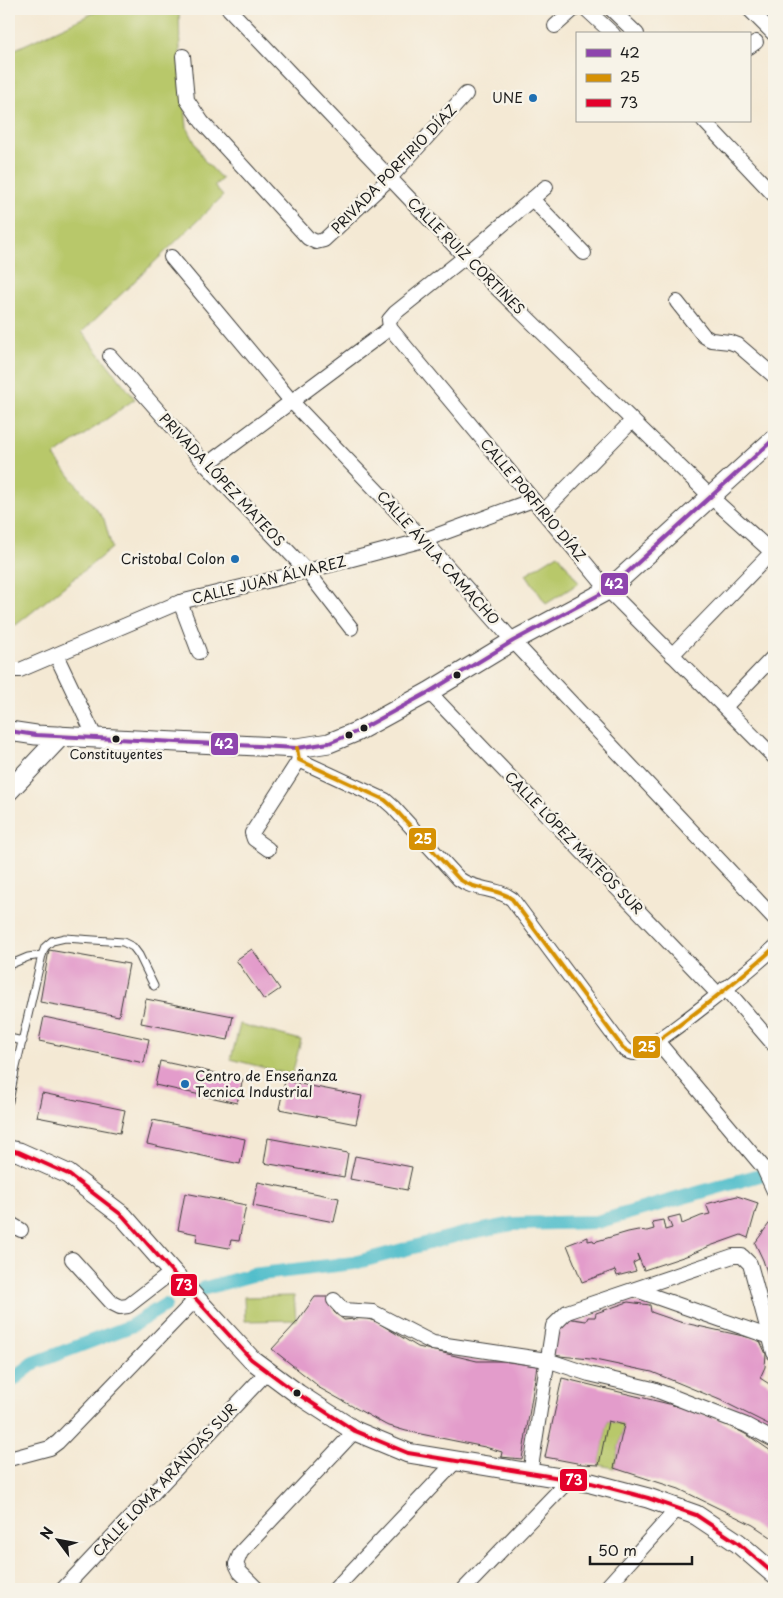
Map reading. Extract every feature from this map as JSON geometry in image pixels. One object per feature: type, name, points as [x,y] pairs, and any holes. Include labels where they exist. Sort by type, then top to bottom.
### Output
[{"type":"street","name":"CALLE RUIZ CORTINES","points":[[228,9],[465,257],[711,497],[773,553]]},
{"type":"street","points":[[555,26],[574,9]]},
{"type":"street","points":[[586,9],[611,32]]},
{"type":"street","points":[[611,9],[635,32]]},
{"type":"street","points":[[748,9],[774,34]]},
{"type":"street","name":"PRIVADA PORFIRIO DÍAZ","points":[[183,56],[187,100],[202,122],[308,238],[316,242],[324,240],[390,178],[466,94]]},
{"type":"street","points":[[705,122],[774,195]]},
{"type":"street","points":[[206,466],[292,402],[390,324],[395,313],[465,257],[546,187]]},
{"type":"street","points":[[532,199],[584,253]]},
{"type":"street","name":"CALLE ÁVILA CAMACHO","points":[[171,257],[292,402],[424,540],[513,641],[774,918]]},
{"type":"street","points":[[677,302],[704,336],[711,340],[738,345],[774,376]]},
{"type":"street","name":"CALLE PORFIRIO DÍAZ","points":[[390,324],[608,590],[774,757]]},
{"type":"street","name":"PRIVADA LÓPEZ MATEOS","points":[[110,356],[206,466],[307,571],[351,628]]},
{"type":"street","points":[[543,512],[632,421]]},
{"type":"street","points":[[268,849],[254,839],[252,833],[298,754],[356,732],[429,692],[513,641],[608,590],[774,439]]},
{"type":"street","name":"CALLE JUAN ÁLVAREZ","points":[[9,670],[20,670],[180,602],[424,540],[533,500]]},
{"type":"street","points":[[672,655],[773,553]]},
{"type":"street","points":[[180,602],[199,652]]},
{"type":"street","points":[[56,655],[95,737]]},
{"type":"street","points":[[725,707],[774,656]]},
{"type":"street","name":"CALLE LÓPEZ MATEOS SUR","points":[[429,692],[774,1045]]},
{"type":"street","points":[[10,733],[95,737],[298,754],[385,800],[394,807],[459,878],[475,888],[505,894],[512,899],[628,1052],[634,1053],[657,1041],[772,953]]},
{"type":"street","points":[[9,791],[61,736]]},
{"type":"street","points":[[657,1041],[763,1167],[774,1191]]},
{"type":"street","points":[[9,1150],[19,1152],[68,1174],[123,1216],[251,1358],[298,1394],[354,1431],[408,1453],[591,1484],[678,1508],[696,1515],[738,1542],[774,1574]]},
{"type":"street","points":[[530,1474],[553,1326],[567,1312],[733,1256],[742,1256],[750,1264],[774,1353]]},
{"type":"street","points":[[72,1259],[112,1302],[120,1307],[128,1306],[172,1272]]},
{"type":"street","points":[[636,1290],[770,1337]]},
{"type":"street","points":[[9,1459],[50,1448],[58,1442],[196,1299]]},
{"type":"street","points":[[334,1300],[343,1310],[373,1312],[433,1344],[547,1360],[589,1374],[654,1389],[746,1425],[774,1440]]},
{"type":"street","name":"CALLE LOMA ARANDAS SUR","points":[[63,1589],[268,1371]]},
{"type":"street","points":[[258,1589],[240,1572],[236,1564],[241,1552],[354,1431]]},
{"type":"street","points":[[335,1589],[456,1461]]},
{"type":"street","points":[[464,1589],[569,1480]]},
{"type":"street","points":[[605,1589],[678,1508]]},
{"type":"lane","points":[[9,1101],[11,1075],[23,1041],[42,955],[45,948],[52,941],[65,938],[123,942],[133,947],[139,955],[154,986]]},
{"type":"lane","points":[[9,965],[28,957],[42,955]]},
{"type":"lane","points":[[9,1038],[23,1041]]},
{"type":"green space","points":[[102,9],[179,9],[180,52],[187,127],[204,160],[222,179],[214,186],[223,196],[82,332],[135,399],[54,456],[104,519],[112,548],[16,625],[9,620],[9,52]]},
{"type":"green space","points":[[558,554],[579,583],[546,604],[526,574]]},
{"type":"green space","points":[[240,1024],[301,1040],[292,1075],[231,1059]]},
{"type":"green space","points":[[294,1296],[296,1320],[245,1321],[244,1297]]},
{"type":"green space","points":[[608,1421],[624,1425],[614,1468],[599,1465]]},
{"type":"building","points":[[252,949],[280,989],[264,1000],[236,960]]},
{"type":"building","points":[[49,950],[129,964],[119,1016],[40,1002]]},
{"type":"building","points":[[146,999],[233,1016],[228,1040],[141,1023]]},
{"type":"building","points":[[44,1017],[149,1039],[144,1063],[39,1041]]},
{"type":"building","points":[[160,1061],[243,1079],[237,1103],[155,1085]]},
{"type":"building","points":[[285,1081],[362,1096],[356,1124],[279,1109]]},
{"type":"building","points":[[42,1093],[125,1110],[120,1133],[37,1117]]},
{"type":"building","points":[[153,1120],[245,1139],[240,1164],[147,1144]]},
{"type":"building","points":[[268,1138],[348,1153],[344,1177],[264,1163]]},
{"type":"building","points":[[355,1156],[412,1167],[407,1190],[350,1179]]},
{"type":"building","points":[[258,1182],[339,1198],[334,1222],[253,1206]]},
{"type":"building","points":[[185,1193],[246,1205],[239,1241],[231,1240],[229,1248],[196,1242],[197,1234],[178,1230]]},
{"type":"building","points":[[737,1196],[758,1203],[748,1238],[741,1235],[644,1270],[637,1254],[639,1260],[633,1263],[636,1271],[617,1276],[615,1270],[582,1282],[567,1245],[588,1237],[588,1241],[593,1240],[595,1243],[628,1232],[647,1231],[654,1229],[652,1222],[663,1220],[665,1230],[672,1228],[668,1218],[680,1215],[682,1224],[710,1214],[706,1204]]},
{"type":"building","points":[[774,1217],[774,1294],[763,1260],[755,1243]]},
{"type":"building","points":[[315,1297],[329,1297],[334,1312],[344,1320],[365,1318],[377,1322],[418,1347],[477,1361],[504,1361],[537,1366],[522,1459],[501,1457],[502,1452],[485,1447],[406,1431],[386,1425],[316,1386],[272,1349],[297,1322]]},
{"type":"building","points":[[628,1302],[650,1305],[651,1312],[680,1322],[760,1341],[766,1354],[765,1367],[760,1378],[774,1387],[774,1418],[772,1426],[720,1400],[652,1372],[590,1359],[550,1355],[555,1330],[566,1318],[586,1321],[588,1317],[595,1317],[596,1313]]},
{"type":"building","points":[[562,1378],[673,1405],[713,1417],[749,1436],[774,1453],[774,1539],[753,1525],[679,1489],[614,1468],[624,1425],[608,1421],[599,1465],[582,1464],[545,1457]]},
{"type":"waterway","points":[[202,1289],[252,1275],[354,1263],[462,1234],[513,1224],[597,1222],[774,1171]]},
{"type":"waterway","points":[[9,1383],[34,1363],[131,1326],[165,1305]]},
{"type":"transit line","name":"42","points":[[9,731],[36,735],[297,748],[329,743],[356,732],[429,692],[513,641],[608,590],[774,439]]},
{"type":"transit line","name":"25","points":[[297,748],[299,760],[385,800],[459,879],[472,886],[499,892],[512,899],[623,1048],[629,1052],[634,1053],[662,1038],[774,948]]},
{"type":"transit line","name":"73","points":[[9,1150],[19,1152],[68,1174],[123,1216],[251,1359],[298,1394],[355,1431],[408,1453],[591,1483],[648,1498],[696,1515],[738,1543],[774,1574]]},
{"type":"place","name":"UNE","points":[[533,98]]},
{"type":"place","name":"Cristobal Colon","points":[[235,559]]},
{"type":"place","name":"Constituyentes","points":[[116,739]]},
{"type":"place","name":"Centro de Enseñanza Tecnica Industrial","points":[[185,1084]]}]
